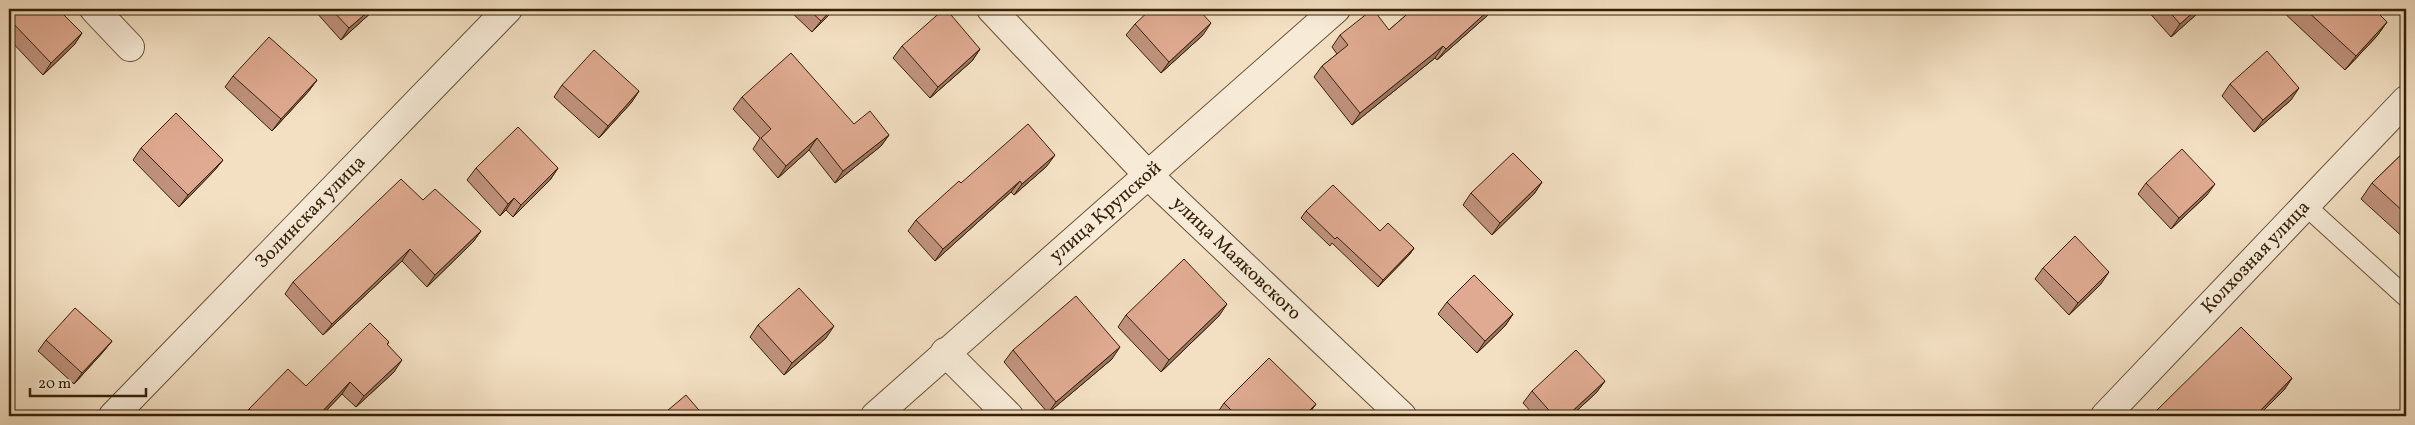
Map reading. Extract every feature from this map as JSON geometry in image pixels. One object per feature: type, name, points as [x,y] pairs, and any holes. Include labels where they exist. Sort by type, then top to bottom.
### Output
[{"type":"street","points":[[94,9],[130,47]]},
{"type":"street","name":"Золинская улица","points":[[112,416],[508,9]]},
{"type":"street","name":"улица Маяковского","points":[[991,9],[1148,175],[1402,416]]},
{"type":"street","name":"улица Крупской","points":[[874,416],[1336,9]]},
{"type":"street","name":"Колхозная улица","points":[[2105,416],[2307,207],[2406,100]]},
{"type":"street","points":[[945,352],[1009,416]]},
{"type":"lane","points":[[2307,207],[2406,297]]},
{"type":"building","points":[[9,9],[58,9],[82,33],[51,63],[9,19]]},
{"type":"building","points":[[331,9],[371,9],[349,28]]},
{"type":"building","points":[[808,9],[832,9],[821,21]]},
{"type":"building","points":[[944,9],[980,49],[938,87],[902,46]]},
{"type":"building","points":[[1151,9],[1198,9],[1211,23],[1169,62],[1135,24]]},
{"type":"building","points":[[1373,9],[1389,30],[1413,9],[1490,9],[1446,49],[1443,46],[1360,113],[1322,66],[1348,45],[1340,35]]},
{"type":"building","points":[[2167,9],[2197,9],[2180,24]]},
{"type":"building","points":[[2305,9],[2374,9],[2387,22],[2356,56]]},
{"type":"building","points":[[269,37],[317,80],[281,119],[233,76]]},
{"type":"building","points":[[594,50],[639,91],[608,126],[562,85]]},
{"type":"building","points":[[2267,51],[2299,88],[2263,120],[2230,84]]},
{"type":"building","points":[[791,53],[854,124],[870,111],[889,135],[843,171],[817,138],[786,166],[761,138],[771,129],[742,97]]},
{"type":"building","points":[[176,113],[223,160],[188,195],[141,148]]},
{"type":"building","points":[[1028,124],[1055,155],[1022,184],[1020,181],[943,249],[916,220],[959,181],[961,183]]},
{"type":"building","points":[[518,127],[558,168],[521,205],[514,198],[508,204],[476,168]]},
{"type":"building","points":[[2182,149],[2215,184],[2179,218],[2146,183]]},
{"type":"building","points":[[2406,150],[2406,214],[2372,183]]},
{"type":"building","points":[[1513,153],[1542,182],[1500,223],[1471,193]]},
{"type":"building","points":[[401,179],[423,200],[435,189],[481,231],[435,275],[410,249],[332,324],[293,282]]},
{"type":"building","points":[[1333,185],[1380,231],[1388,223],[1414,248],[1383,280],[1306,211]]},
{"type":"building","points":[[2075,236],[2109,272],[2078,303],[2043,268]]},
{"type":"building","points":[[1184,259],[1227,304],[1169,360],[1126,315]]},
{"type":"building","points":[[1474,275],[1513,314],[1485,341],[1447,302]]},
{"type":"building","points":[[799,288],[834,326],[792,363],[758,325]]},
{"type":"building","points":[[1076,296],[1120,347],[1056,402],[1013,350]]},
{"type":"building","points":[[75,308],[112,341],[82,373],[46,340]]},
{"type":"building","points":[[370,323],[389,342],[387,344],[402,360],[364,396],[350,382],[318,416],[257,416],[249,409],[288,369],[306,386]]},
{"type":"building","points":[[2241,327],[2292,378],[2257,414],[2254,412],[2250,416],[2151,416]]},
{"type":"building","points":[[1576,350],[1605,381],[1567,416],[1554,416],[1532,391]]},
{"type":"building","points":[[1269,358],[1316,404],[1304,416],[1237,416],[1224,403]]},
{"type":"building","points":[[686,395],[704,416],[661,416]]}]
